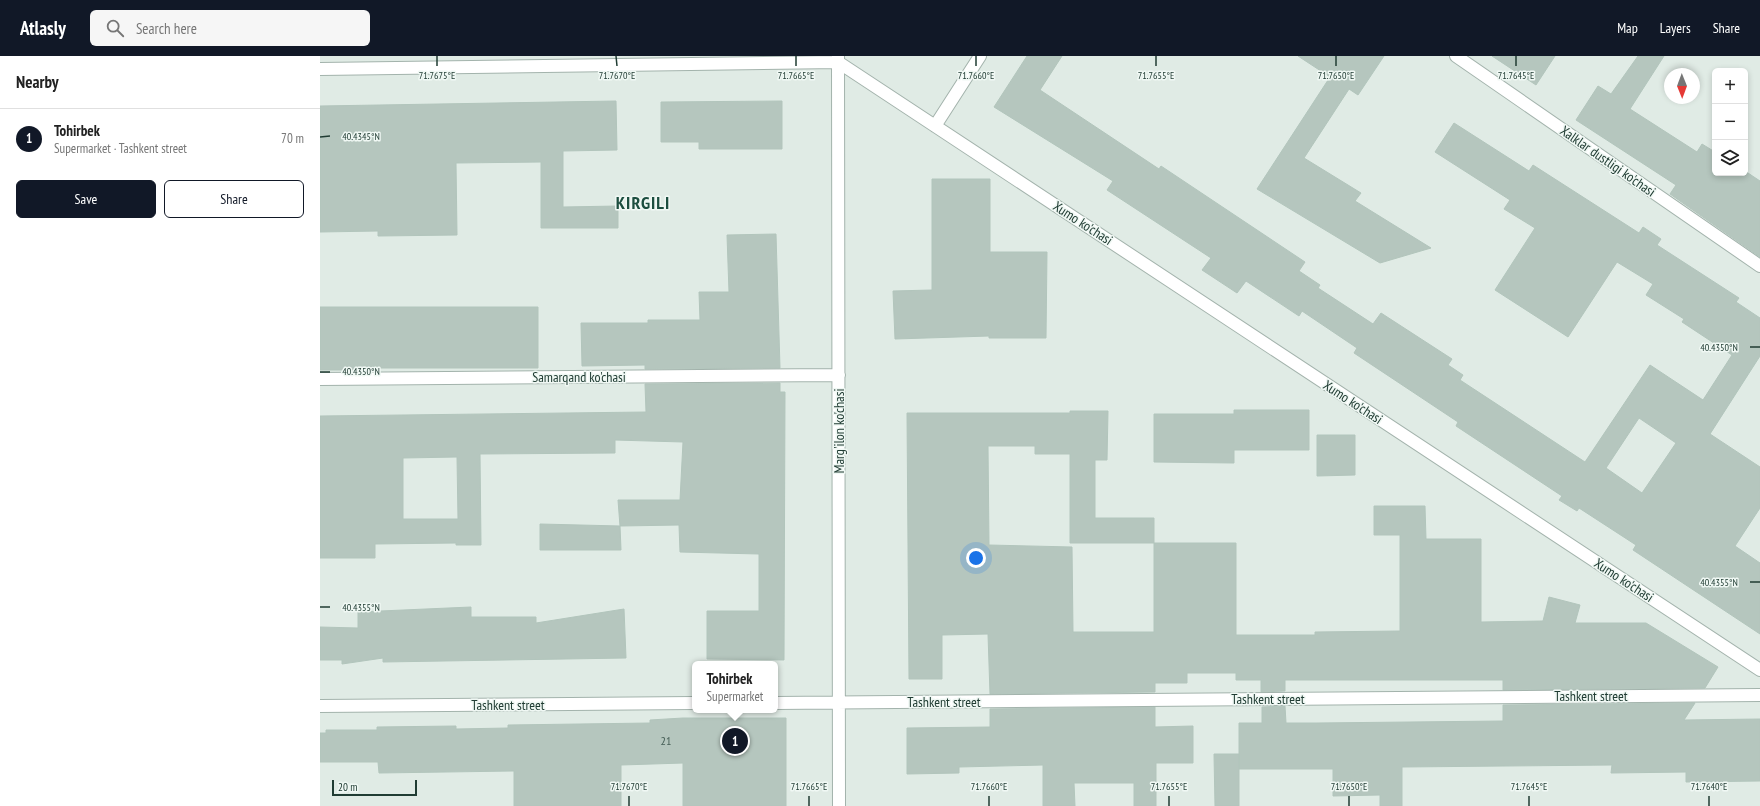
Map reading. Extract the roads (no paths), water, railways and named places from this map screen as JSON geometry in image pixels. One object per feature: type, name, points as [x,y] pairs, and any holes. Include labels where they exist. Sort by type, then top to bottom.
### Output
[{"type":"street","points":[[934,126],[980,56]]},
{"type":"street","name":"Xalklar dustligi ko'chasi","points":[[1456,56],[1760,266]]},
{"type":"street","points":[[320,69],[838,59]]},
{"type":"street","name":"Xumo ko'chasi","points":[[838,59],[934,126],[1760,670]]},
{"type":"street","name":"Marg'ilon ko'chasi","points":[[838,59],[839,806]]},
{"type":"street","name":"Samarqand ko'chasi","points":[[320,380],[839,375]]},
{"type":"street","name":"Tashkent street","points":[[778,703],[1760,694]]},
{"type":"street","name":"Tashkent street","points":[[320,706],[692,704]]},
{"type":"place","name":"Tohirbek","points":[[735,741]]},
{"type":"district","name":"KIRGILI","points":[[643,203]]}]
